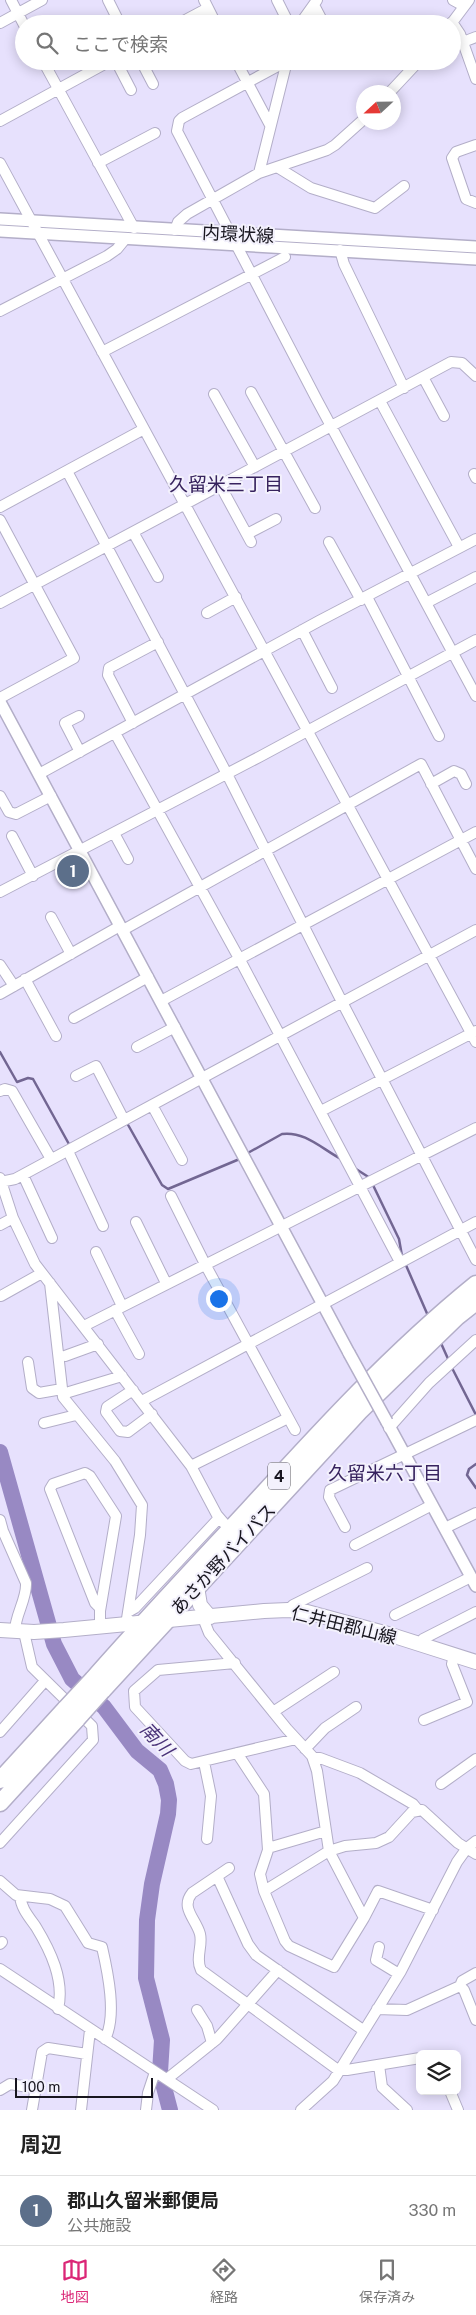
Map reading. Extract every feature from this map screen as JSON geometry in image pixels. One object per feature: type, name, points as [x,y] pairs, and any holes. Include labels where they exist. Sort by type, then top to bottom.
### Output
[{"type":"highway","name":"あさか野バイパス","points":[[98,1685],[132,1620],[224,1524],[351,1398],[450,1305],[476,1284]]},
{"type":"highway","name":"あさか野バイパス","points":[[0,1780],[71,1714],[98,1685],[164,1622],[359,1412],[456,1318],[476,1302]]},
{"type":"highway","name":"あさか野バイパス","points":[[0,1803],[71,1714]]},
{"type":"main road","points":[[197,1588],[200,1605],[207,1617]]},
{"type":"main road","name":"仁井田郡山線","points":[[0,1630],[24,1632],[64,1630],[100,1627],[132,1620],[164,1622],[288,1610],[307,1612],[476,1662]]},
{"type":"street","points":[[11,0],[18,13]]},
{"type":"street","points":[[0,23],[42,0]]},
{"type":"street","points":[[108,0],[116,15]]},
{"type":"street","points":[[277,0],[285,15]]},
{"type":"street","points":[[453,0],[467,3],[457,15]]},
{"type":"street","points":[[307,15],[316,2]]},
{"type":"street","points":[[316,2],[321,15]]},
{"type":"street","points":[[191,15],[206,4]]},
{"type":"street","points":[[463,42],[476,37]]},
{"type":"street","points":[[461,39],[476,79]]},
{"type":"street","points":[[48,70],[134,228]]},
{"type":"street","points":[[0,121],[94,70]]},
{"type":"street","points":[[121,70],[131,90]]},
{"type":"street","points":[[146,70],[153,84]]},
{"type":"street","points":[[241,70],[270,125]]},
{"type":"street","points":[[271,70],[179,121],[177,131],[476,696]]},
{"type":"street","points":[[259,173],[285,70]]},
{"type":"street","points":[[397,85],[411,70]]},
{"type":"street","points":[[175,230],[181,218],[212,199],[259,173],[327,150],[356,126]]},
{"type":"street","points":[[98,163],[154,133]]},
{"type":"street","points":[[476,145],[456,152],[452,158],[466,199],[476,203]]},
{"type":"street","points":[[0,163],[40,233],[62,279],[266,650],[388,880],[474,1035],[382,1079],[321,1111]]},
{"type":"street","points":[[277,167],[311,188],[375,208],[404,186]]},
{"type":"street","name":"内環状線","points":[[0,219],[476,247]]},
{"type":"street","name":"内環状線","points":[[0,230],[476,259]]},
{"type":"street","points":[[0,311],[107,256],[117,249],[126,238]]},
{"type":"street","points":[[340,250],[344,264],[404,388]]},
{"type":"street","points":[[102,352],[285,257]]},
{"type":"street","points":[[0,603],[454,362],[462,363],[476,376]]},
{"type":"street","points":[[424,377],[444,416]]},
{"type":"street","points":[[251,392],[316,508]]},
{"type":"street","points":[[214,394],[255,467]]},
{"type":"street","points":[[380,401],[459,547]]},
{"type":"street","points":[[0,507],[144,429]]},
{"type":"street","points":[[67,471],[227,774],[303,926],[475,1258]]},
{"type":"street","points":[[220,486],[249,538],[276,519]]},
{"type":"street","points":[[0,520],[74,658],[1,704],[322,1304],[474,1582],[395,1615]]},
{"type":"street","points":[[133,532],[158,577]]},
{"type":"street","points":[[39,774],[302,630],[476,539]]},
{"type":"street","points":[[329,542],[364,599],[439,736]]},
{"type":"street","points":[[426,603],[476,577]]},
{"type":"street","points":[[207,613],[236,597]]},
{"type":"street","points":[[302,630],[332,688]]},
{"type":"street","points":[[0,892],[114,834],[476,640]]},
{"type":"street","points":[[133,723],[108,675],[109,668],[158,642]]},
{"type":"street","points":[[79,716],[66,723],[80,752]]},
{"type":"street","points":[[115,733],[240,960],[400,1262]]},
{"type":"street","points":[[0,994],[421,764],[476,869]]},
{"type":"street","points":[[431,784],[454,771],[461,774],[466,784]]},
{"type":"street","points":[[0,796],[9,812],[16,814],[51,796]]},
{"type":"street","points":[[161,1001],[476,832]]},
{"type":"street","points":[[114,834],[128,859]]},
{"type":"street","points":[[12,836],[33,876]]},
{"type":"street","points":[[51,917],[71,954]]},
{"type":"street","points":[[224,1524],[191,1466],[42,1273],[29,1252],[13,1218],[0,1181],[11,1181],[476,930]]},
{"type":"street","points":[[0,965],[14,986]]},
{"type":"street","points":[[74,1018],[148,977]]},
{"type":"street","points":[[25,979],[56,1036]]},
{"type":"street","points":[[137,1047],[175,1027]]},
{"type":"street","points":[[76,1076],[96,1066],[124,1120]]},
{"type":"street","points":[[0,1091],[5,1089],[12,1091],[51,1159]]},
{"type":"street","points":[[152,1105],[182,1160]]},
{"type":"street","points":[[84,1326],[476,1128]]},
{"type":"street","points":[[68,1150],[103,1226]]},
{"type":"street","points":[[23,1174],[52,1238]]},
{"type":"street","points":[[171,1196],[205,1264],[295,1430]]},
{"type":"street","points":[[0,1225],[13,1218]]},
{"type":"street","points":[[136,1222],[166,1283]]},
{"type":"street","points":[[142,1401],[476,1222]]},
{"type":"street","points":[[96,1252],[139,1354]]},
{"type":"street","points":[[1,1296],[42,1273]]},
{"type":"street","points":[[50,1283],[66,1391],[63,1397],[115,1461],[142,1505],[132,1620]]},
{"type":"street","points":[[388,1425],[428,1383],[476,1340]]},
{"type":"street","points":[[65,1356],[98,1344]]},
{"type":"street","points":[[28,1362],[32,1388],[39,1393],[66,1391],[122,1376]]},
{"type":"street","points":[[134,1390],[107,1407],[106,1412],[120,1431],[128,1432],[152,1414]]},
{"type":"street","points":[[44,1423],[76,1415]]},
{"type":"street","points":[[191,1466],[288,1418]]},
{"type":"street","points":[[346,1526],[329,1497],[330,1490],[476,1420]]},
{"type":"street","points":[[100,1608],[95,1603],[50,1489],[53,1484],[85,1473],[90,1476],[116,1516],[100,1608],[100,1627]]},
{"type":"street","points":[[355,1545],[432,1505]]},
{"type":"street","points":[[445,1528],[476,1513]]},
{"type":"street","points":[[0,1520],[26,1582],[26,1589],[15,1622],[24,1632],[32,1667],[44,1682],[92,1726],[93,1740],[0,1844]]},
{"type":"street","points":[[288,1610],[293,1605],[367,1568]]},
{"type":"street","points":[[419,1644],[423,1639],[476,1612]]},
{"type":"street","points":[[207,1617],[210,1632],[273,1712],[313,1758],[329,1850],[364,1918]]},
{"type":"street","points":[[424,1720],[467,1702],[452,1664],[454,1655]]},
{"type":"street","points":[[235,1662],[158,1670],[133,1693],[135,1707],[185,1761],[193,1764],[296,1739]]},
{"type":"street","points":[[273,1712],[334,1672]]},
{"type":"street","points":[[0,1732],[44,1682]]},
{"type":"street","points":[[306,1749],[325,1728],[356,1707]]},
{"type":"street","points":[[237,1753],[264,1794],[268,1848],[266,1860],[260,1874],[264,1891],[287,1944],[334,1967],[378,1891],[433,1910]]},
{"type":"street","points":[[313,1758],[320,1758],[360,1774],[413,1804],[418,1810]]},
{"type":"street","points":[[441,1784],[476,1759]]},
{"type":"street","points":[[204,1762],[211,1796],[207,1838]]},
{"type":"street","points":[[264,1891],[329,1850],[345,1846],[376,1843],[390,1837],[412,1812],[418,1810],[422,1810],[458,1843],[476,1854]]},
{"type":"street","points":[[268,1848],[326,1831]]},
{"type":"street","points":[[301,2110],[333,2081],[338,2070],[399,1974],[467,1848],[476,1841]]},
{"type":"street","points":[[229,1868],[192,1893],[188,1898],[188,1910],[201,1938],[198,1963],[201,1970],[338,2070],[416,2059]]},
{"type":"street","points":[[217,1876],[251,1949],[363,2030]]},
{"type":"street","points":[[0,1881],[20,1896],[50,1899],[61,1904],[68,1911],[88,1943],[102,1948],[112,2016],[109,2031],[104,2039]]},
{"type":"street","points":[[20,1896],[23,1907],[42,1936],[55,1965],[60,1993],[58,2009]]},
{"type":"street","points":[[379,1947],[376,1960],[399,1974]]},
{"type":"street","points":[[0,1969],[213,2110]]},
{"type":"street","points":[[167,2079],[212,2043],[278,1970]]},
{"type":"street","points":[[376,2009],[407,2010],[460,1986],[462,1981],[476,1973]]},
{"type":"street","points":[[460,1986],[464,1990],[476,2020]]},
{"type":"street","points":[[197,2010],[207,2026],[212,2043]]},
{"type":"street","points":[[81,2110],[90,2030]]},
{"type":"street","points":[[32,2110],[34,2088],[39,2078],[42,2052],[48,2048],[88,2054]]},
{"type":"street","points":[[379,2065],[382,2087],[408,2110]]},
{"type":"street","points":[[146,2110],[148,2093],[155,2073]]},
{"type":"street","points":[[0,2090],[10,2084],[34,2088]]},
{"type":"street","points":[[452,2095],[458,2110]]},
{"type":"waterway","points":[[0,1052],[17,1082],[28,1078],[33,1079],[70,1146]]},
{"type":"waterway","points":[[127,1123],[162,1185],[168,1189],[242,1158]]},
{"type":"waterway","points":[[246,1154],[282,1134],[290,1134],[306,1138],[341,1159]]},
{"type":"waterway","points":[[356,1169],[370,1178]]},
{"type":"waterway","points":[[372,1183],[399,1239],[402,1256]]},
{"type":"waterway","points":[[405,1263],[429,1318]]},
{"type":"waterway","points":[[440,1341],[449,1361]]},
{"type":"waterway","points":[[451,1366],[476,1415]]},
{"type":"waterway","name":"南川","points":[[0,1452],[54,1644],[72,1679],[104,1707],[137,1751],[160,1770],[166,1784],[169,1800],[168,1814],[152,1884],[147,1920],[146,1978],[162,2040],[160,2072],[170,2110]]},
{"type":"waterway","points":[[476,1464],[469,1469],[467,1475],[476,1488]]},
{"type":"place","name":"郡山久留米郵便局","points":[[73,871]]},
{"type":"district","name":"久留米三丁目","points":[[226,484]]},
{"type":"district","name":"久留米六丁目","points":[[385,1473]]}]
